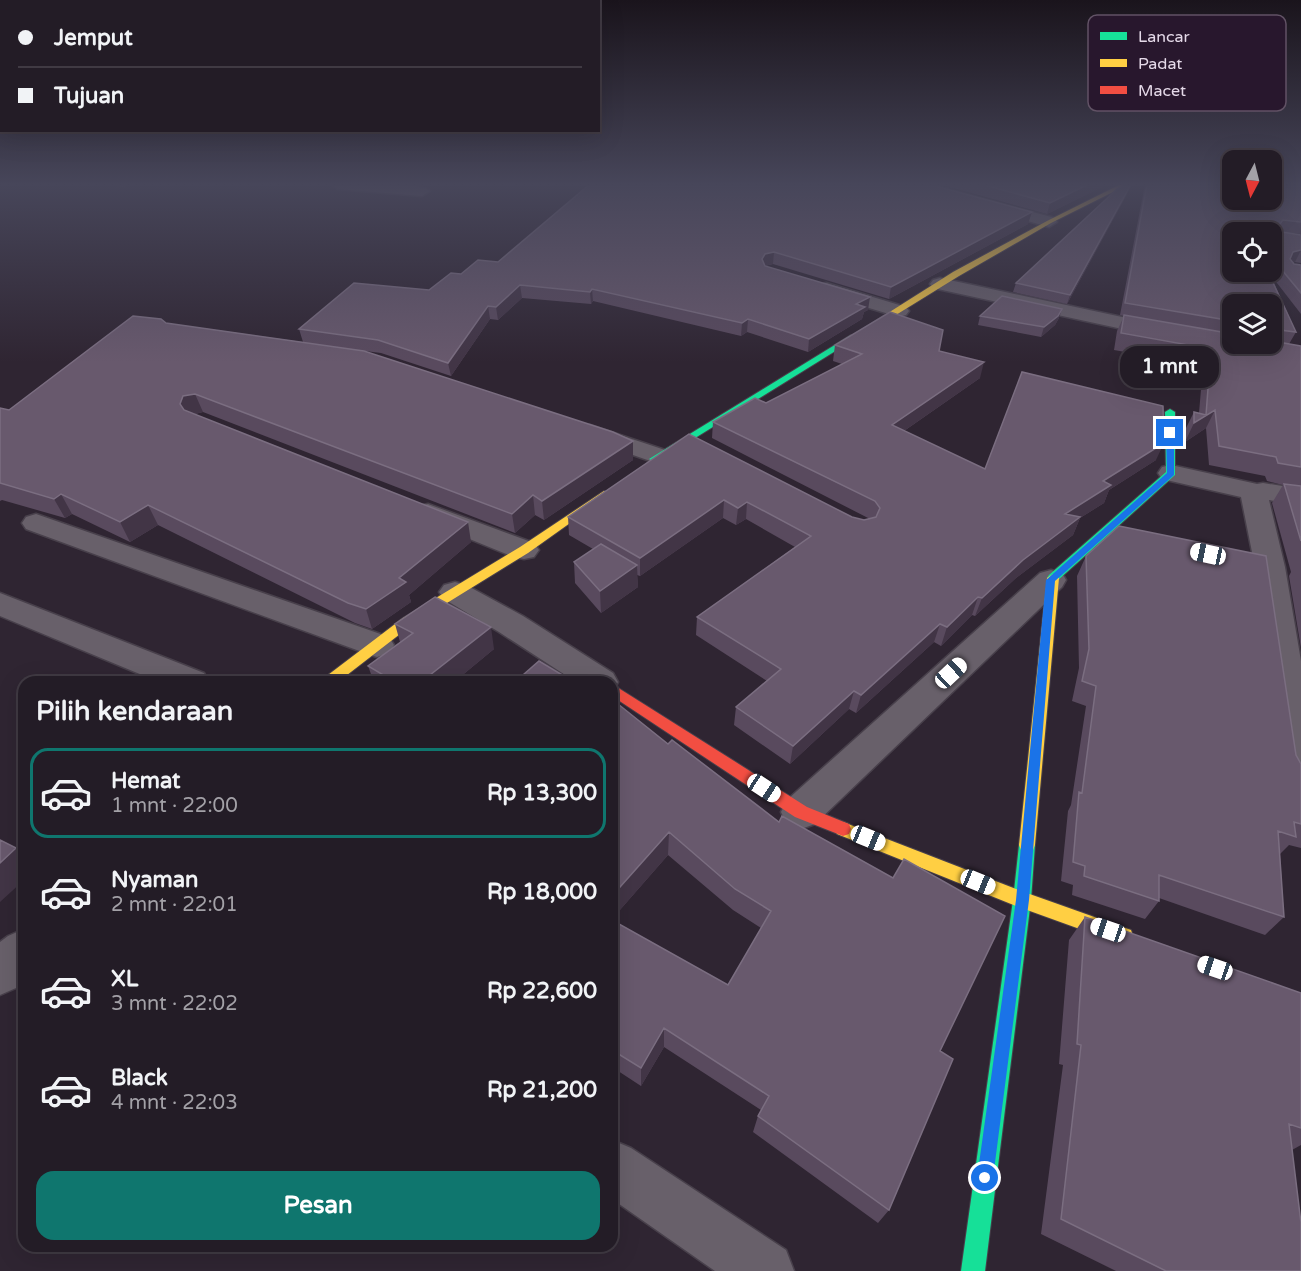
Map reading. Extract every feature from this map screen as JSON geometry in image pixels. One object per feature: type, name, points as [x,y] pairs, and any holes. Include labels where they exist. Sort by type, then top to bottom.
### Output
[{"type":"street","points":[[639,469],[940,284],[1012,243]]},
{"type":"street","points":[[803,282],[898,311]]},
{"type":"street","points":[[940,284],[1122,324],[1189,336]]},
{"type":"street","points":[[801,812],[1103,532],[1171,473],[1170,412]]},
{"type":"street","points":[[573,426],[659,456]]},
{"type":"street","points":[[687,438],[717,454]]},
{"type":"street","points":[[1171,473],[1255,492],[1269,491],[1301,497]]},
{"type":"street","points":[[337,676],[408,621],[524,550],[620,483]]},
{"type":"street","points":[[1255,492],[1270,567],[1301,774]]},
{"type":"street","points":[[402,502],[524,550]]},
{"type":"street","points":[[36,523],[377,645]]},
{"type":"street","points":[[1103,532],[1137,539]]},
{"type":"street","points":[[1237,560],[1270,567]]},
{"type":"street","points":[[973,1271],[1022,900],[1051,580]]},
{"type":"street","points":[[455,592],[511,624],[593,676]]},
{"type":"street","points":[[0,604],[177,676]]},
{"type":"street","points":[[618,693],[801,812],[1022,900],[1134,939]]},
{"type":"street","points":[[0,972],[18,956]]},
{"type":"street","points":[[618,1171],[765,1271]]},
{"type":"building","points":[[520,243],[973,243],[891,287],[774,252],[765,254],[762,259],[765,266],[870,297],[856,304],[865,307],[809,339],[748,319],[742,323],[592,289],[590,292],[520,285],[496,307],[488,306],[448,363],[378,340],[299,329],[354,283],[429,290],[451,273],[461,274],[478,260],[498,262]]},
{"type":"building","points":[[1059,243],[1098,243],[1070,295],[1016,283]]},
{"type":"building","points":[[1136,243],[1222,243],[1222,282],[1273,282],[1278,294],[1222,294],[1222,319],[1125,303]]},
{"type":"building","points":[[1282,243],[1301,243],[1301,250],[1293,252],[1290,259],[1294,264],[1301,265],[1301,293],[1282,270]]},
{"type":"building","points":[[1002,296],[1062,309],[1058,316],[1044,327],[980,316]]},
{"type":"building","points":[[1282,302],[1296,332],[1282,330]]},
{"type":"building","points":[[890,312],[943,330],[939,351],[984,362],[892,425],[985,469],[1022,372],[1163,406],[1164,443],[1103,481],[1111,485],[1065,514],[1080,517],[1023,560],[982,598],[978,597],[947,627],[940,624],[861,695],[854,691],[793,746],[736,707],[781,669],[697,617],[811,536],[747,502],[738,508],[724,500],[640,558],[568,517],[689,434],[852,517],[864,520],[876,517],[880,508],[875,501],[713,422],[755,398],[766,403],[862,354],[835,345]]},
{"type":"building","points":[[1124,315],[1222,332],[1222,354],[1282,354],[1282,343],[1301,346],[1301,467],[1278,463],[1276,457],[1219,446],[1215,410],[1194,423],[1194,412],[1206,415],[1211,349],[1121,333]]},
{"type":"building","points":[[133,316],[161,319],[166,323],[364,351],[613,432],[633,441],[542,501],[533,495],[512,514],[195,394],[183,396],[180,404],[184,410],[468,522],[399,578],[406,582],[366,609],[348,603],[148,505],[120,522],[61,494],[54,499],[0,483],[0,408],[9,410]]},
{"type":"building","points":[[1284,484],[1301,486],[1301,541]]},
{"type":"building","points":[[1119,526],[1266,556],[1296,755],[1301,764],[1301,824],[1294,822],[1296,837],[1278,831],[1284,917],[1159,875],[1159,901],[1084,876],[1085,866],[1073,862],[1079,792],[1082,793],[1096,686],[1082,681],[1089,649],[1086,556]]},
{"type":"building","points":[[601,544],[637,565],[600,591],[574,562]]},
{"type":"building","points":[[435,597],[491,627],[429,676],[385,676],[368,666],[413,633],[395,624]]},
{"type":"building","points":[[539,661],[564,676],[522,676]]},
{"type":"building","points":[[618,704],[668,744],[672,740],[779,822],[782,816],[893,878],[904,859],[1005,916],[940,1051],[953,1059],[889,1210],[758,1116],[769,1096],[664,1028],[641,1068],[618,1054],[618,923],[728,985],[771,911],[735,889],[669,832],[618,889]]},
{"type":"building","points":[[0,840],[16,848],[0,863]]},
{"type":"building","points":[[1085,917],[1301,993],[1301,1128],[1289,1124],[1301,1223],[1301,1271],[1166,1271],[1061,1219],[1081,1045],[1077,1044]]},
{"type":"traffic: fast","points":[[654,459],[854,337]]},
{"type":"traffic: fast","points":[[1053,578],[1171,473],[1170,412]]},
{"type":"traffic: fast","points":[[973,1271],[1022,900],[1027,845]]},
{"type":"traffic: slow","points":[[854,337],[1011,243]]},
{"type":"traffic: slow","points":[[337,676],[408,621],[524,550],[604,494]]},
{"type":"traffic: slow","points":[[1027,845],[1053,578]]},
{"type":"traffic: slow","points":[[843,829],[1022,900],[1124,936]]},
{"type":"traffic: jam","points":[[618,693],[801,812],[843,829]]},
{"type":"route","points":[[985,1178],[1022,900],[1051,580],[1171,473],[1170,433]]}]
